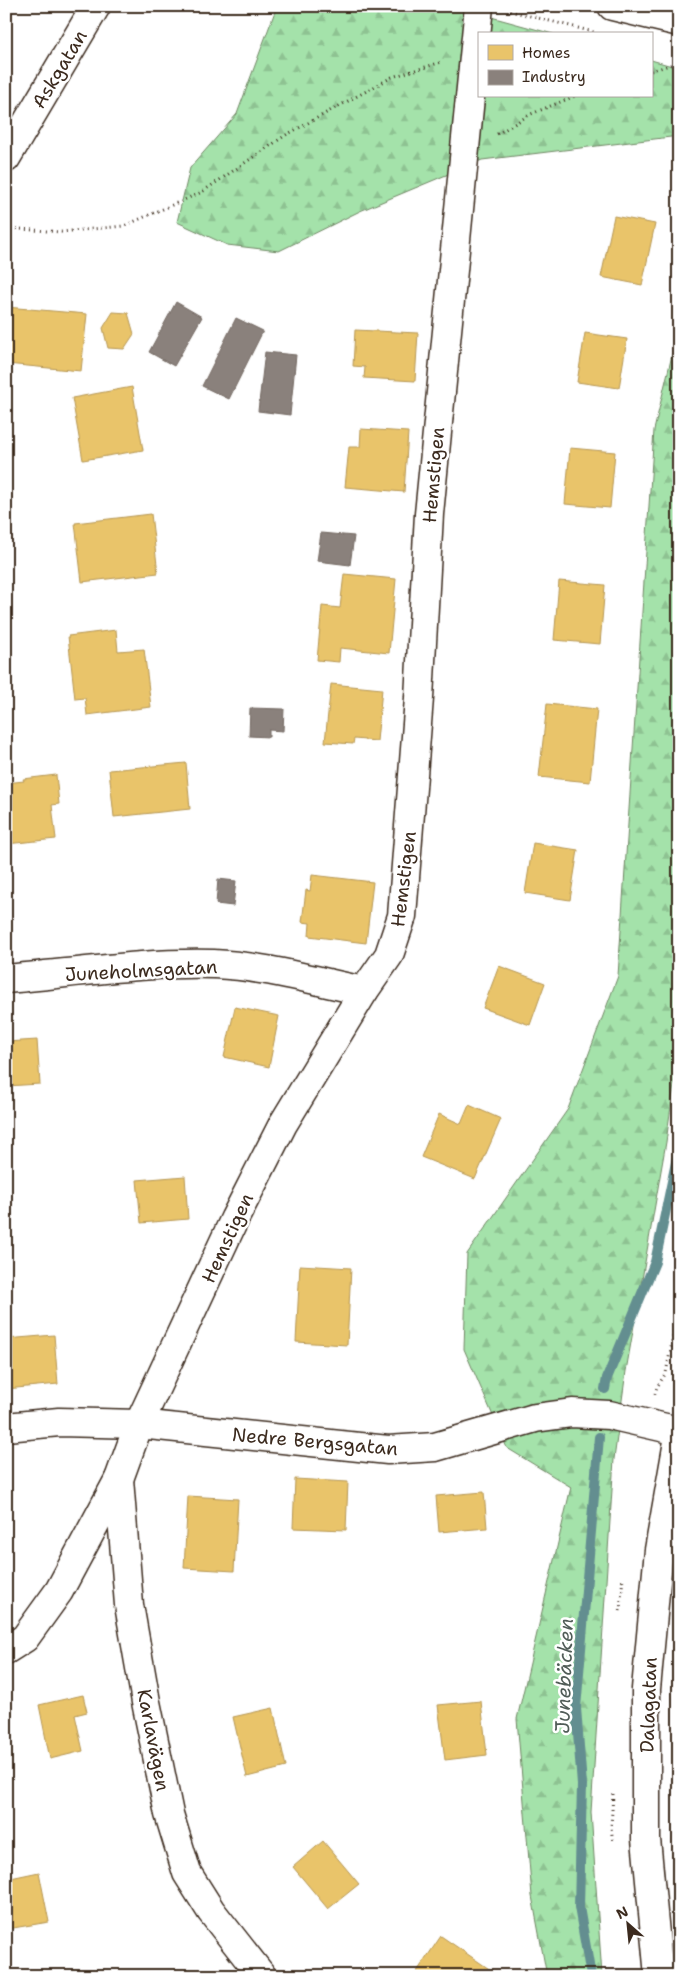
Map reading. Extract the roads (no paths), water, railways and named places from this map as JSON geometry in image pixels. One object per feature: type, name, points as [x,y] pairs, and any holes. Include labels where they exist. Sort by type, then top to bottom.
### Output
[{"type":"street","name":"Askgatan","points":[[6,158],[96,6]]},
{"type":"street","points":[[612,6],[679,22]]},
{"type":"street","name":"Hemstigen","points":[[481,32],[490,7]]},
{"type":"street","name":"Hemstigen","points":[[6,1650],[25,1638],[59,1591],[119,1479],[139,1424],[235,1218],[283,1124],[364,991],[389,955],[402,916],[419,698],[429,514],[474,52],[478,41]]},
{"type":"street","name":"Juneholmsgatan","points":[[6,979],[154,966],[215,964],[264,970],[364,991]]},
{"type":"street","name":"Nedre Bergsgatan","points":[[6,1427],[59,1422],[139,1424],[388,1450],[435,1447],[535,1418],[572,1413],[610,1415],[679,1431]]},
{"type":"street","name":"Dalagatan","points":[[659,1976],[646,1839],[646,1689],[659,1550],[679,1436]]},
{"type":"street","name":"Karlavägen","points":[[119,1479],[130,1605],[146,1702],[168,1814],[187,1872],[211,1911],[262,1976]]},
{"type":"waterway","name":"Junebäcken","points":[[605,1389],[607,1378],[655,1262],[679,1148]]},
{"type":"waterway","name":"Junebäcken","points":[[591,1976],[579,1907],[582,1785],[576,1708],[599,1437]]}]
